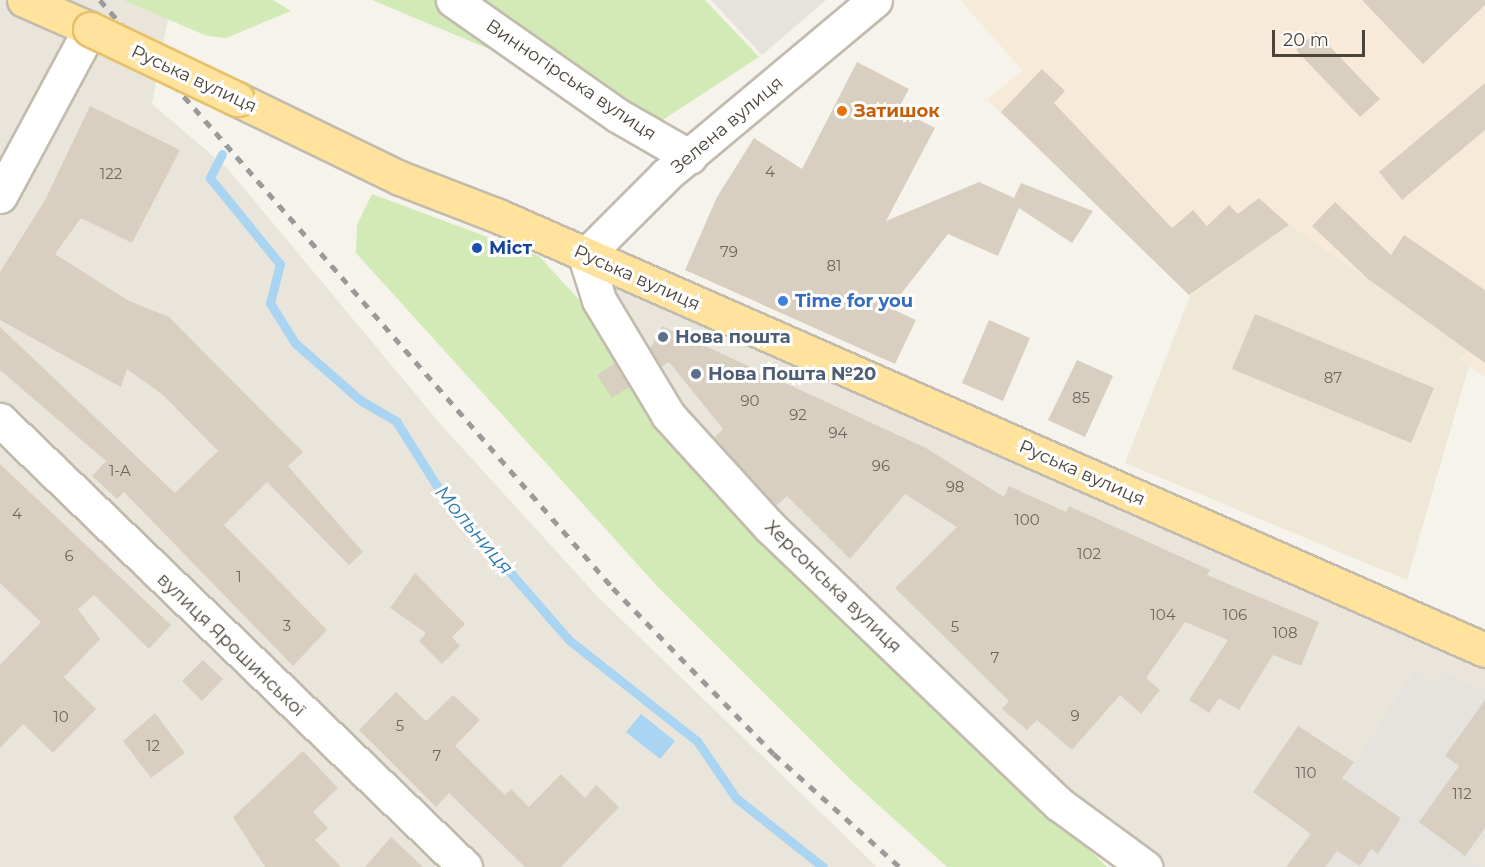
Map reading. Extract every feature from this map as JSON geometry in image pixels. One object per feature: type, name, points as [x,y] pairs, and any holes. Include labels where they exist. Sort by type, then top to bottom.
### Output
[{"type":"main road","name":"Руська вулиця","points":[[24,0],[90,29],[400,178],[585,256],[1485,650]]},
{"type":"street","name":"Винногірська вулиця","points":[[453,0],[617,115],[690,158]]},
{"type":"street","name":"Зелена вулиця","points":[[585,256],[621,216],[875,0]]},
{"type":"street","points":[[0,196],[90,29]]},
{"type":"street","name":"Херсонська вулиця","points":[[585,256],[600,300],[668,415],[770,527],[1059,804],[1145,867]]},
{"type":"street","name":"вулиця Ярошинської","points":[[0,420],[465,867]]},
{"type":"shaded area","points":[[0,0],[123,0],[168,19],[152,104],[227,168],[443,427],[598,597],[877,867],[0,867]]},
{"type":"shaded area","points":[[711,0],[826,0],[762,55]]},
{"type":"shaded area","points":[[960,0],[1485,0],[1485,377],[1460,360],[1467,350],[1290,226],[1190,296],[987,100],[1022,70]]},
{"type":"shaded area","points":[[1290,225],[1467,350],[1460,360],[1469,366],[1407,580],[1125,463],[1190,296]]},
{"type":"shaded area","points":[[586,258],[1485,651],[1485,867],[1147,867],[670,416]]},
{"type":"shaded area","points":[[1414,671],[1436,683],[1442,671],[1485,690],[1485,835],[1468,858],[1480,867],[1286,867]]},
{"type":"green space","points":[[123,0],[273,0],[291,11],[226,38],[207,36]]},
{"type":"green space","points":[[372,0],[705,0],[759,57],[661,121]]},
{"type":"green space","points":[[372,194],[539,256],[1027,789],[1107,867],[947,867],[852,781],[658,587],[356,253],[357,225]]},
{"type":"water","points":[[641,714],[675,741],[660,759],[626,732]]},
{"type":"building","points":[[1362,0],[1485,0],[1485,5],[1423,64]]},
{"type":"building","points":[[1316,32],[1380,99],[1360,117],[1296,50]]},
{"type":"building","points":[[857,62],[909,89],[898,109],[935,128],[886,221],[979,182],[1014,198],[1021,183],[1093,211],[1072,243],[1019,208],[998,256],[948,234],[890,308],[916,320],[895,364],[685,270],[717,197],[754,138],[802,169]]},
{"type":"building","points":[[1042,69],[1065,91],[1054,103],[1172,228],[1193,210],[1207,226],[1229,205],[1238,214],[1259,198],[1289,225],[1189,295],[1001,112]]},
{"type":"building","points":[[1485,83],[1485,130],[1402,200],[1379,172]]},
{"type":"building","points":[[90,106],[180,150],[132,243],[81,218],[55,254],[129,301],[169,317],[303,452],[288,466],[363,552],[349,565],[267,482],[224,525],[327,630],[293,666],[124,492],[117,499],[92,476],[106,461],[0,370],[0,327],[175,493],[218,451],[163,395],[127,369],[121,387],[0,320],[0,272],[45,200]]},
{"type":"building","points":[[1335,202],[1391,255],[1404,235],[1485,290],[1485,363],[1368,279],[1312,226]]},
{"type":"building","points":[[1255,314],[1434,388],[1411,443],[1232,369]]},
{"type":"building","points":[[989,320],[1030,338],[1003,401],[962,383]]},
{"type":"building","points":[[662,326],[926,448],[1004,497],[1009,486],[1066,512],[1069,506],[1210,570],[1207,575],[1319,622],[1301,666],[1273,655],[1239,710],[1219,698],[1209,713],[1189,700],[1228,640],[1185,622],[1146,678],[1160,690],[1141,714],[1120,695],[1072,750],[1037,720],[1027,730],[1002,709],[1009,701],[895,588],[957,527],[905,494],[850,559],[787,496],[776,506],[714,438],[723,429],[669,362],[661,367],[650,349]]},
{"type":"building","points":[[1077,360],[1113,376],[1085,437],[1048,420]]},
{"type":"building","points":[[615,363],[629,387],[612,398],[597,375]]},
{"type":"building","points":[[0,464],[171,625],[149,649],[94,595],[78,609],[100,639],[64,677],[96,709],[53,753],[23,724],[0,748],[0,665],[41,622],[0,583]]},
{"type":"building","points":[[415,573],[465,624],[452,637],[460,646],[442,664],[419,641],[426,633],[390,608]]},
{"type":"building","points":[[203,660],[223,679],[202,701],[182,681]]},
{"type":"building","points":[[396,692],[426,721],[453,695],[480,720],[455,746],[505,795],[511,789],[529,807],[561,774],[585,798],[596,785],[619,807],[561,867],[525,867],[449,793],[436,807],[359,730]]},
{"type":"building","points":[[1485,700],[1485,828],[1465,856],[1419,822],[1459,766],[1445,756]]},
{"type":"building","points":[[155,713],[185,753],[151,778],[123,741]]},
{"type":"building","points":[[1298,726],[1354,762],[1342,778],[1401,818],[1378,854],[1371,849],[1360,866],[1337,851],[1325,867],[1286,867],[1311,834],[1253,792]]},
{"type":"building","points":[[303,751],[338,788],[313,812],[328,828],[315,840],[341,867],[265,867],[233,817]]},
{"type":"building","points":[[391,837],[423,867],[365,867]]},
{"type":"waterway","name":"Мольниця","points":[[222,154],[210,178],[280,264],[270,303],[295,343],[360,400],[396,421],[442,494],[569,640],[697,741],[736,798],[823,867]]},
{"type":"railway","points":[[100,0],[613,588],[774,754],[900,867]]},
{"type":"place","name":"Затишок","points":[[842,111]]},
{"type":"place","name":"Міст","points":[[477,248]]},
{"type":"place","name":"Time for you","points":[[783,301]]},
{"type":"place","name":"Нова пошта","points":[[663,337]]},
{"type":"place","name":"Нова Пошта №20","points":[[696,374]]}]
